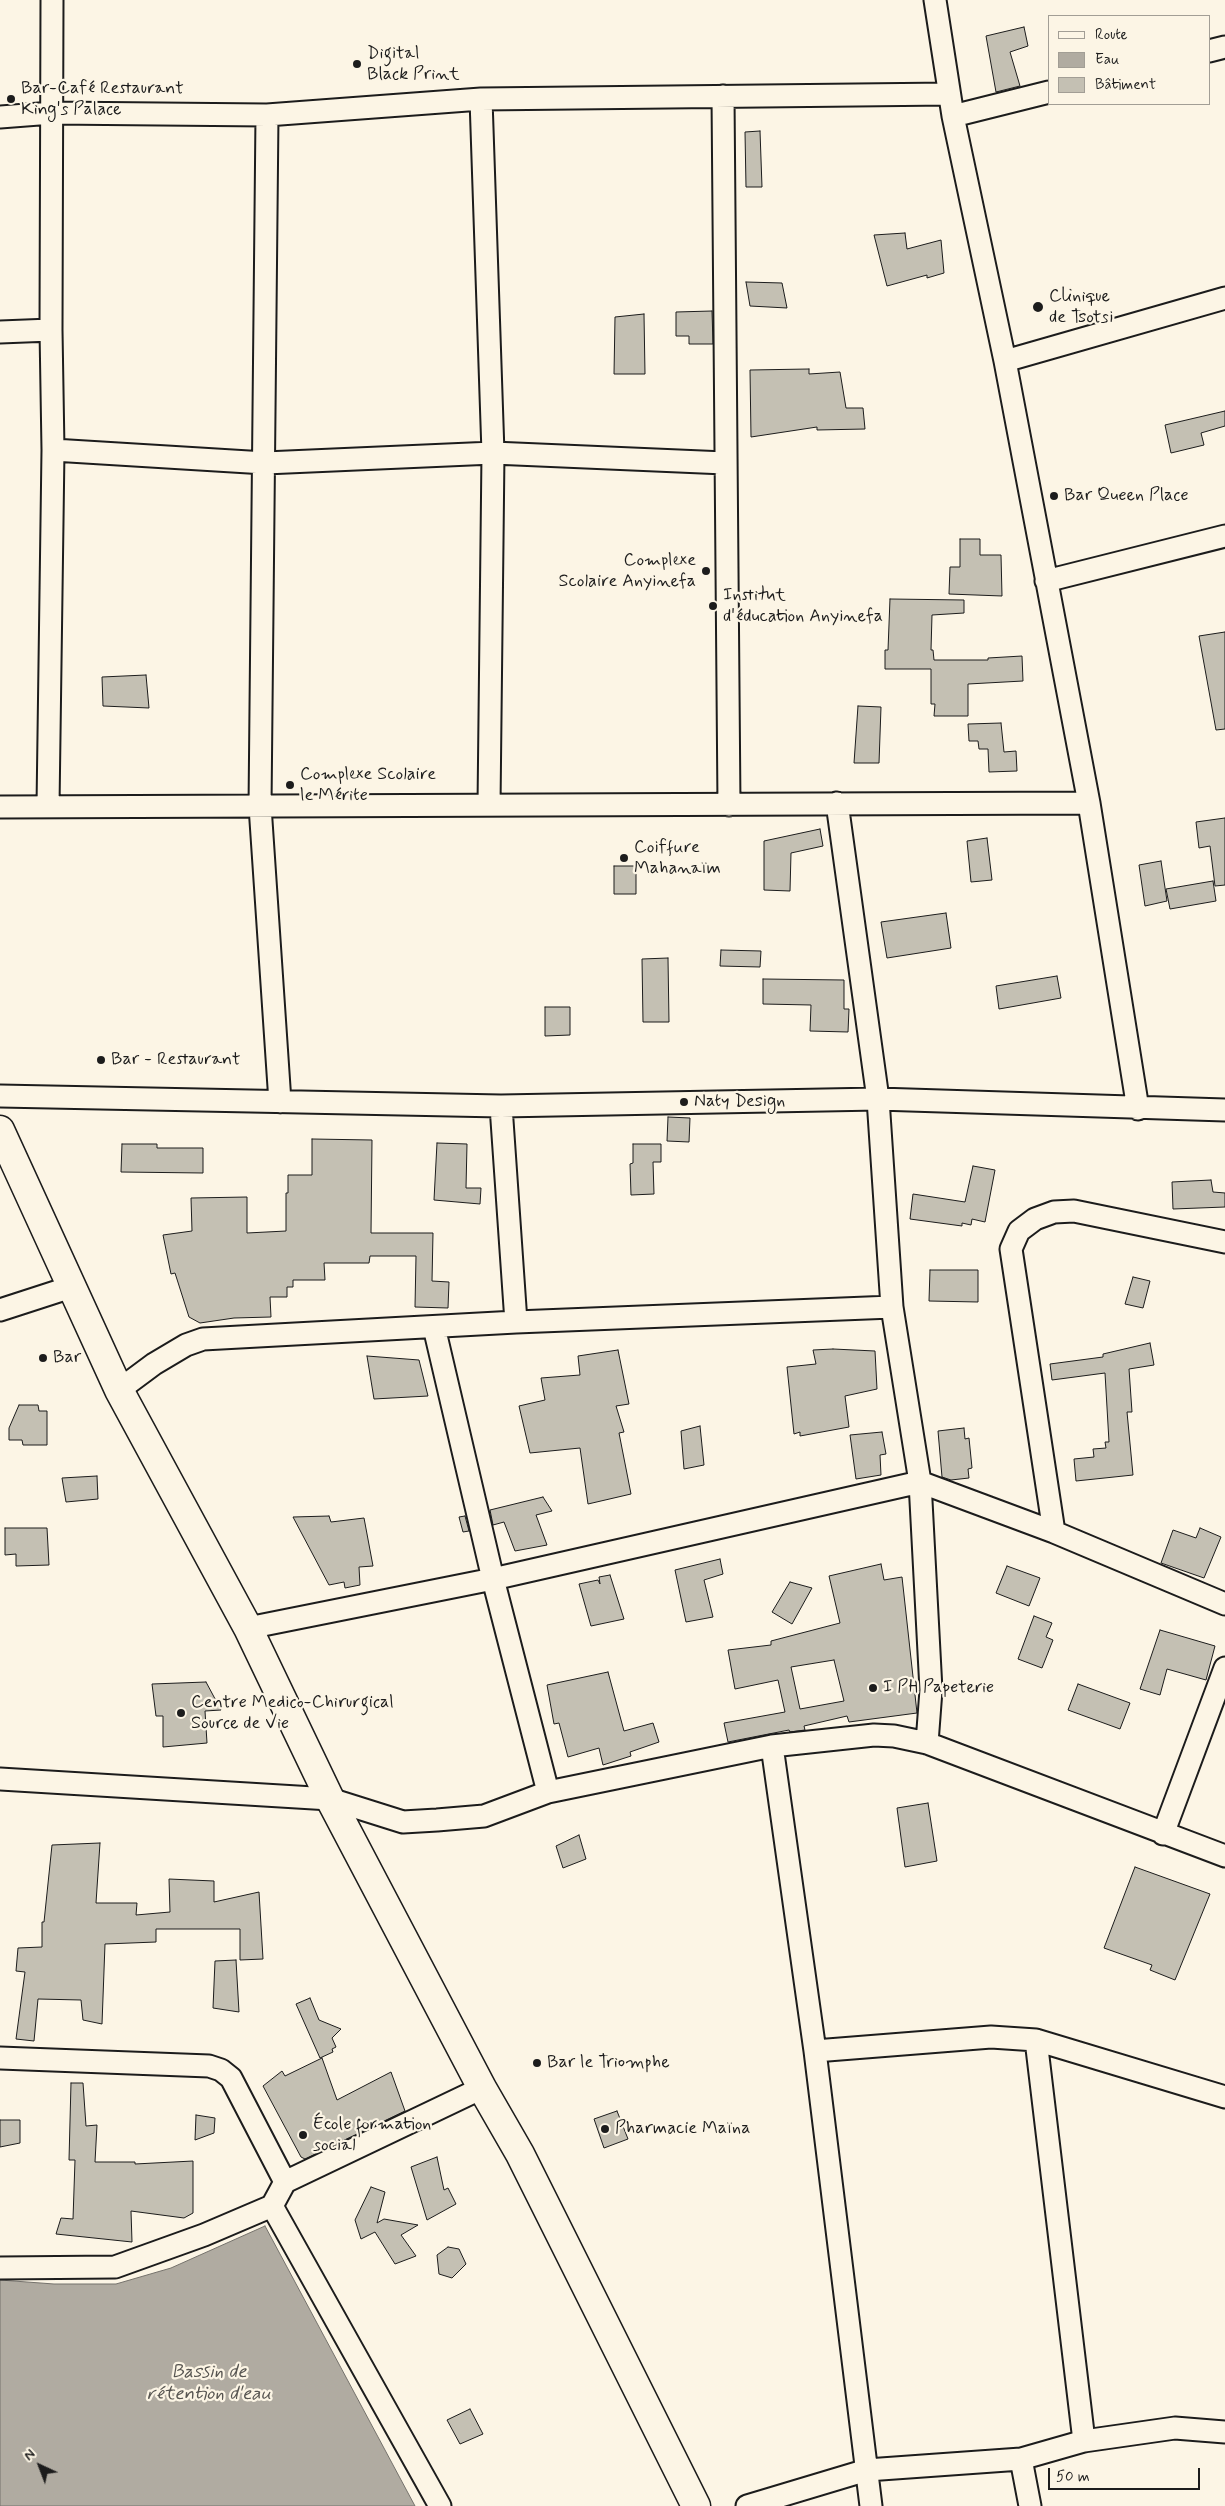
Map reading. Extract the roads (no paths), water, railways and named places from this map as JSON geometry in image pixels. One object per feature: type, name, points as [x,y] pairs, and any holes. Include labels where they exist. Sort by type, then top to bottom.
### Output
[{"type":"street","points":[[48,806],[53,450],[51,330],[52,0]]},
{"type":"street","points":[[935,0],[953,116],[1005,361],[1089,803],[1138,1109]]},
{"type":"street","points":[[1210,51],[1225,47]]},
{"type":"street","points":[[953,116],[1048,92]]},
{"type":"street","points":[[0,117],[52,114],[267,115],[481,99],[949,94]]},
{"type":"street","points":[[723,96],[729,805]]},
{"type":"street","points":[[481,99],[493,453],[489,805]]},
{"type":"street","points":[[267,115],[265,464],[260,806],[280,1102]]},
{"type":"street","points":[[1005,361],[1225,298]]},
{"type":"street","points":[[0,332],[51,330]]},
{"type":"street","points":[[53,450],[265,464],[493,453],[725,463]]},
{"type":"street","points":[[1046,580],[1225,536]]},
{"type":"street","points":[[837,803],[878,1099],[892,1307],[920,1482],[931,1690],[927,1743]]},
{"type":"street","points":[[0,807],[1089,803]]},
{"type":"street","points":[[0,1096],[502,1106],[878,1099],[1138,1109],[1225,1110]]},
{"type":"street","points":[[502,1106],[516,1322]]},
{"type":"street","points":[[0,1130],[119,1390],[248,1628],[330,1798],[482,2088],[520,2154],[696,2506]]},
{"type":"street","points":[[1054,1532],[1011,1249],[1018,1231],[1035,1219],[1054,1212],[1074,1211],[1225,1242]]},
{"type":"street","points":[[0,1310],[71,1287]]},
{"type":"street","points":[[119,1390],[154,1364],[186,1345],[203,1339],[516,1322],[892,1307]]},
{"type":"street","points":[[434,1327],[493,1579],[548,1792]]},
{"type":"street","points":[[248,1628],[493,1579],[920,1482],[1054,1532],[1225,1604]]},
{"type":"street","points":[[1163,1834],[1225,1668]]},
{"type":"street","points":[[0,1779],[330,1798],[403,1822],[484,1816],[548,1792],[772,1746],[874,1735],[910,1738],[927,1743],[1225,1856]]},
{"type":"street","points":[[772,1746],[815,2050],[871,2506]]},
{"type":"street","points":[[815,2050],[991,2037],[1036,2040],[1225,2097]]},
{"type":"street","points":[[1036,2040],[1084,2441]]},
{"type":"street","points":[[0,2058],[209,2066],[221,2070],[231,2078],[285,2182]]},
{"type":"street","points":[[0,2268],[115,2267],[204,2235],[272,2206],[285,2182],[482,2088]]},
{"type":"street","points":[[272,2206],[440,2506]]},
{"type":"street","points":[[747,2506],[867,2470],[1021,2459],[1084,2441],[1175,2428],[1225,2432]]},
{"type":"street","points":[[1021,2459],[1030,2506]]},
{"type":"water","name":"Bassin de rétention d'eau","points":[[265,2226],[415,2506],[0,2506],[0,2280],[54,2284],[116,2284],[171,2268]]},
{"type":"place","name":"Digital Black Print","points":[[357,64]]},
{"type":"place","name":"Bar-Café Restaurant King's Palace","points":[[11,99]]},
{"type":"place","name":"Clinique de Tsotsi","points":[[1038,307]]},
{"type":"place","name":"Bar Queen Place","points":[[1054,496]]},
{"type":"place","name":"Complexe Scolaire Anyinefa","points":[[706,571]]},
{"type":"place","name":"Institut d'éducation Anyinefa","points":[[713,606]]},
{"type":"place","name":"Complexe Scolaire le Mérite","points":[[290,785]]},
{"type":"place","name":"Coiffure Mahanaïm","points":[[624,858]]},
{"type":"place","name":"Bar - Restaurant","points":[[101,1060]]},
{"type":"place","name":"Naty Design","points":[[684,1102]]},
{"type":"place","name":"Bar","points":[[43,1358]]},
{"type":"place","name":"I PH Papeterie","points":[[873,1688]]},
{"type":"place","name":"Centre Medico-Chirurgical Source de Vie","points":[[181,1713]]},
{"type":"place","name":"Bar le Triomphe","points":[[537,2063]]},
{"type":"place","name":"Pharmacie Maïna","points":[[605,2129]]},
{"type":"place","name":"École formation social","points":[[303,2135]]}]
